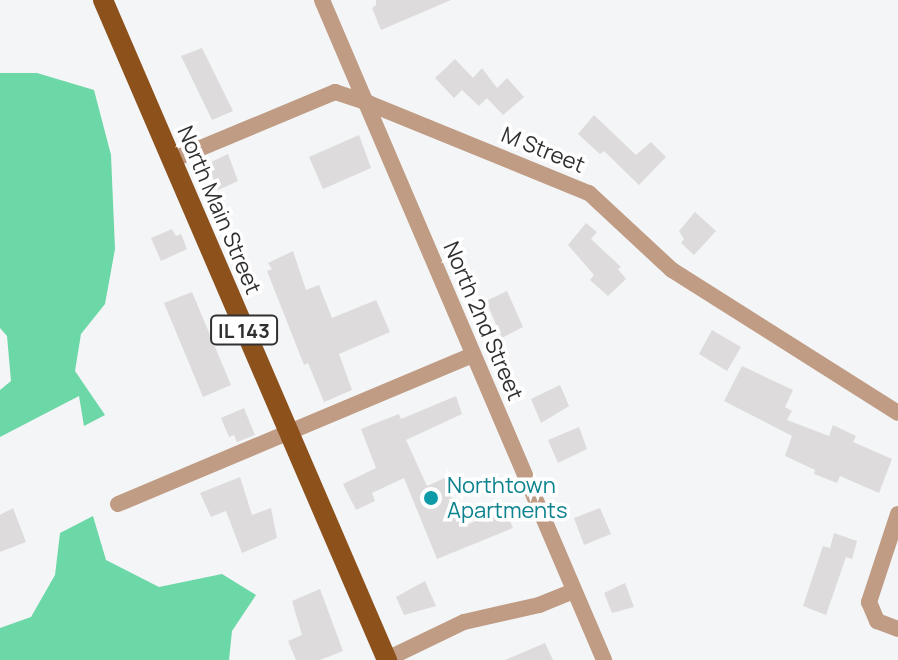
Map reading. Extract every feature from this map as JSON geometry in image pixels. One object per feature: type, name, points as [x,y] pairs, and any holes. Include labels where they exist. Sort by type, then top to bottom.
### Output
[{"type":"main road","name":"North Main Street","points":[[103,0],[387,660]]},
{"type":"street","name":"North 2nd Street","points":[[322,0],[604,660]]},
{"type":"street","name":"M Street","points":[[172,160],[335,92],[368,103],[589,193],[672,270],[898,413]]},
{"type":"street","points":[[118,504],[473,355]]},
{"type":"street","points":[[898,514],[872,591],[871,613],[877,621],[898,629]]},
{"type":"street","points":[[387,660],[464,622],[539,605],[573,591]]},
{"type":"green space","points":[[0,73],[37,73],[94,90],[111,155],[115,249],[105,304],[81,334],[75,371],[105,415],[84,426],[79,396],[0,437],[0,390],[11,381],[7,336],[0,328]]},
{"type":"green space","points":[[93,516],[106,560],[159,587],[222,574],[256,595],[232,631],[229,660],[0,660],[0,628],[31,617],[55,575],[60,533]]},
{"type":"building","points":[[376,0],[451,0],[381,30],[372,8]]},
{"type":"building","points":[[202,48],[233,111],[212,120],[181,56]]},
{"type":"building","points":[[455,59],[473,78],[482,68],[497,88],[507,78],[524,97],[503,115],[487,98],[479,106],[462,90],[454,98],[435,78]]},
{"type":"building","points":[[594,115],[636,155],[651,142],[666,157],[639,185],[604,151],[600,154],[578,134]]},
{"type":"building","points":[[359,135],[371,168],[323,189],[309,157]]},
{"type":"building","points":[[228,154],[238,181],[218,190],[207,164]]},
{"type":"building","points":[[695,212],[716,231],[694,255],[681,243],[684,239],[679,231]]},
{"type":"building","points":[[586,223],[597,232],[591,239],[621,267],[618,269],[626,279],[608,296],[590,280],[594,275],[568,245]]},
{"type":"building","points":[[172,229],[176,236],[181,234],[187,249],[161,261],[151,238]]},
{"type":"building","points":[[293,251],[306,290],[319,285],[332,318],[376,300],[390,332],[339,354],[352,390],[324,402],[308,363],[304,365],[267,271],[272,269],[268,263]]},
{"type":"building","points":[[507,291],[523,327],[502,338],[486,301]]},
{"type":"building","points":[[192,292],[231,385],[203,397],[164,303]]},
{"type":"building","points":[[712,330],[741,347],[727,371],[699,354]]},
{"type":"building","points":[[742,366],[793,390],[785,407],[792,411],[787,420],[829,436],[833,425],[856,436],[853,442],[892,459],[879,493],[840,476],[837,483],[814,474],[815,470],[785,456],[792,436],[724,401]]},
{"type":"building","points":[[560,385],[569,406],[541,423],[531,399]]},
{"type":"building","points":[[456,396],[462,414],[406,440],[427,486],[445,478],[463,527],[504,507],[513,528],[437,559],[404,478],[372,493],[375,501],[356,510],[343,484],[376,468],[361,429],[399,414],[401,419]]},
{"type":"building","points":[[244,408],[255,435],[237,442],[234,435],[229,437],[221,418]]},
{"type":"building","points":[[579,427],[587,449],[558,463],[548,440]]},
{"type":"building","points":[[240,477],[252,515],[271,508],[277,538],[242,553],[226,511],[211,517],[200,493]]},
{"type":"building","points":[[13,508],[26,542],[0,552],[0,515]]},
{"type":"building","points":[[600,508],[611,534],[584,545],[574,518]]},
{"type":"building","points":[[834,533],[857,541],[852,559],[846,557],[826,615],[803,606],[823,546],[830,548]]},
{"type":"building","points":[[425,581],[436,606],[404,615],[396,597]]},
{"type":"building","points":[[625,583],[634,607],[612,613],[604,593]]},
{"type":"building","points":[[320,589],[343,651],[320,660],[296,660],[288,641],[302,635],[292,601]]},
{"type":"building","points":[[545,643],[553,660],[505,660]]},
{"type":"place","name":"Northtown Apartments","points":[[431,498]]}]
